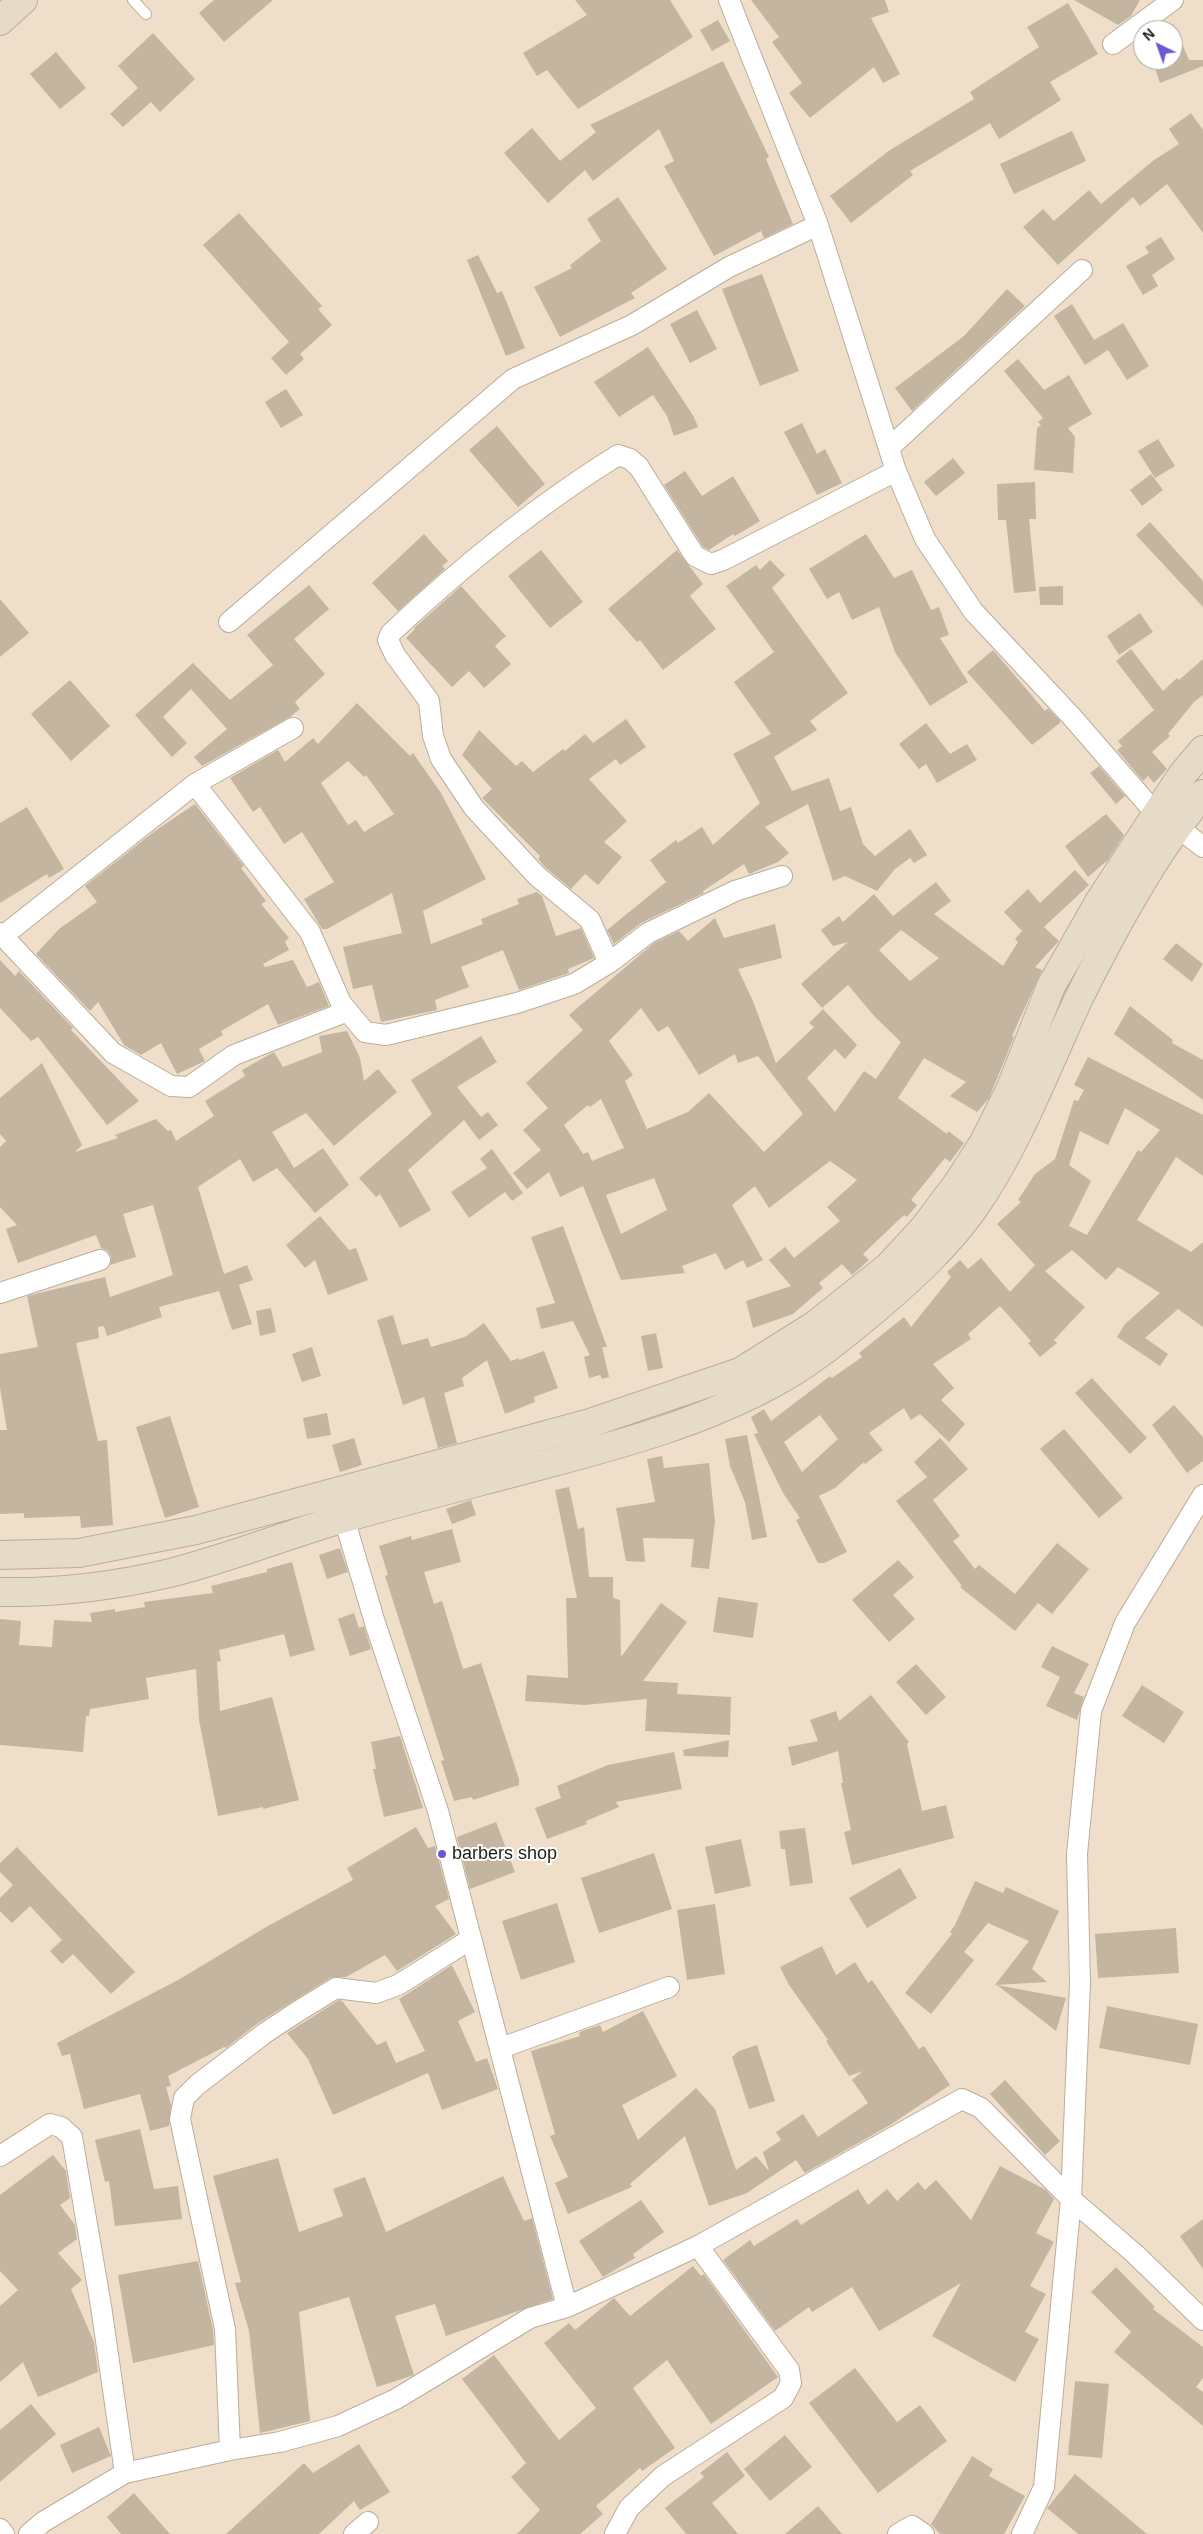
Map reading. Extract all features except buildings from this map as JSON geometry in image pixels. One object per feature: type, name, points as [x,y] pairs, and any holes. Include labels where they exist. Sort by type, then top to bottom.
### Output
[{"type":"main road","points":[[0,21],[24,0]]},
{"type":"main road","points":[[0,1592],[77,1588],[119,1583],[172,1572],[344,1518],[630,1442],[731,1404],[773,1384],[816,1357],[861,1322],[938,1252],[972,1210],[998,1171],[1027,1118],[1079,998],[1123,917],[1167,821],[1182,775],[1203,750]]},
{"type":"main road","points":[[0,1555],[79,1553],[196,1530],[590,1423],[740,1372],[778,1349],[853,1296],[888,1266],[924,1228],[957,1184],[984,1142],[1010,1090],[1051,986],[1099,902],[1167,821],[1203,794]]},
{"type":"street","points":[[729,0],[818,225],[896,471],[926,539],[973,611],[1167,821],[1203,847]]},
{"type":"street","points":[[1113,44],[1173,0]]},
{"type":"street","points":[[229,622],[513,379],[632,325],[729,267],[818,225]]},
{"type":"street","points":[[889,448],[1082,270]]},
{"type":"street","points":[[610,963],[590,920],[537,876],[474,808],[441,760],[433,736],[429,701],[395,655],[388,640],[391,633],[442,585],[582,478],[618,455],[630,459],[639,467],[695,556],[710,564],[723,560],[896,471]]},
{"type":"street","points":[[293,728],[195,784],[2,934],[113,1053],[172,1086],[189,1088],[234,1055],[348,1011]]},
{"type":"street","points":[[195,784],[310,932],[341,1003],[365,1032],[386,1035],[517,1003],[574,984],[610,963],[648,933],[735,891],[782,876]]},
{"type":"street","points":[[0,1292],[100,1260]]},
{"type":"street","points":[[1022,2534],[1044,2487],[1071,2199],[1080,1983],[1077,1854],[1091,1711],[1125,1623],[1203,1495]]},
{"type":"street","points":[[344,1518],[375,1624],[438,1811],[567,2307]]},
{"type":"street","points":[[230,2450],[225,2329],[180,2118],[184,2098],[197,2085],[265,2033],[336,1988],[376,1993],[398,1985],[471,1939]]},
{"type":"street","points":[[501,2048],[669,1987]]},
{"type":"street","points":[[29,2534],[43,2522],[125,2473],[230,2450],[280,2442],[338,2426],[396,2399],[530,2318],[567,2307],[698,2246],[962,2099],[981,2108],[1071,2199],[1199,2308]]},
{"type":"street","points":[[0,2156],[50,2124],[61,2127],[72,2137],[101,2306],[125,2473]]},
{"type":"street","points":[[615,2534],[629,2508],[662,2476],[783,2398],[791,2383],[789,2370],[698,2246]]},
{"type":"street","points":[[898,2534],[912,2526],[924,2534]]},
{"type":"street","points":[[0,2528],[4,2534]]},
{"type":"lane","points":[[133,0],[146,14]]},
{"type":"place","name":"barbers shop","points":[[442,1854]]}]
